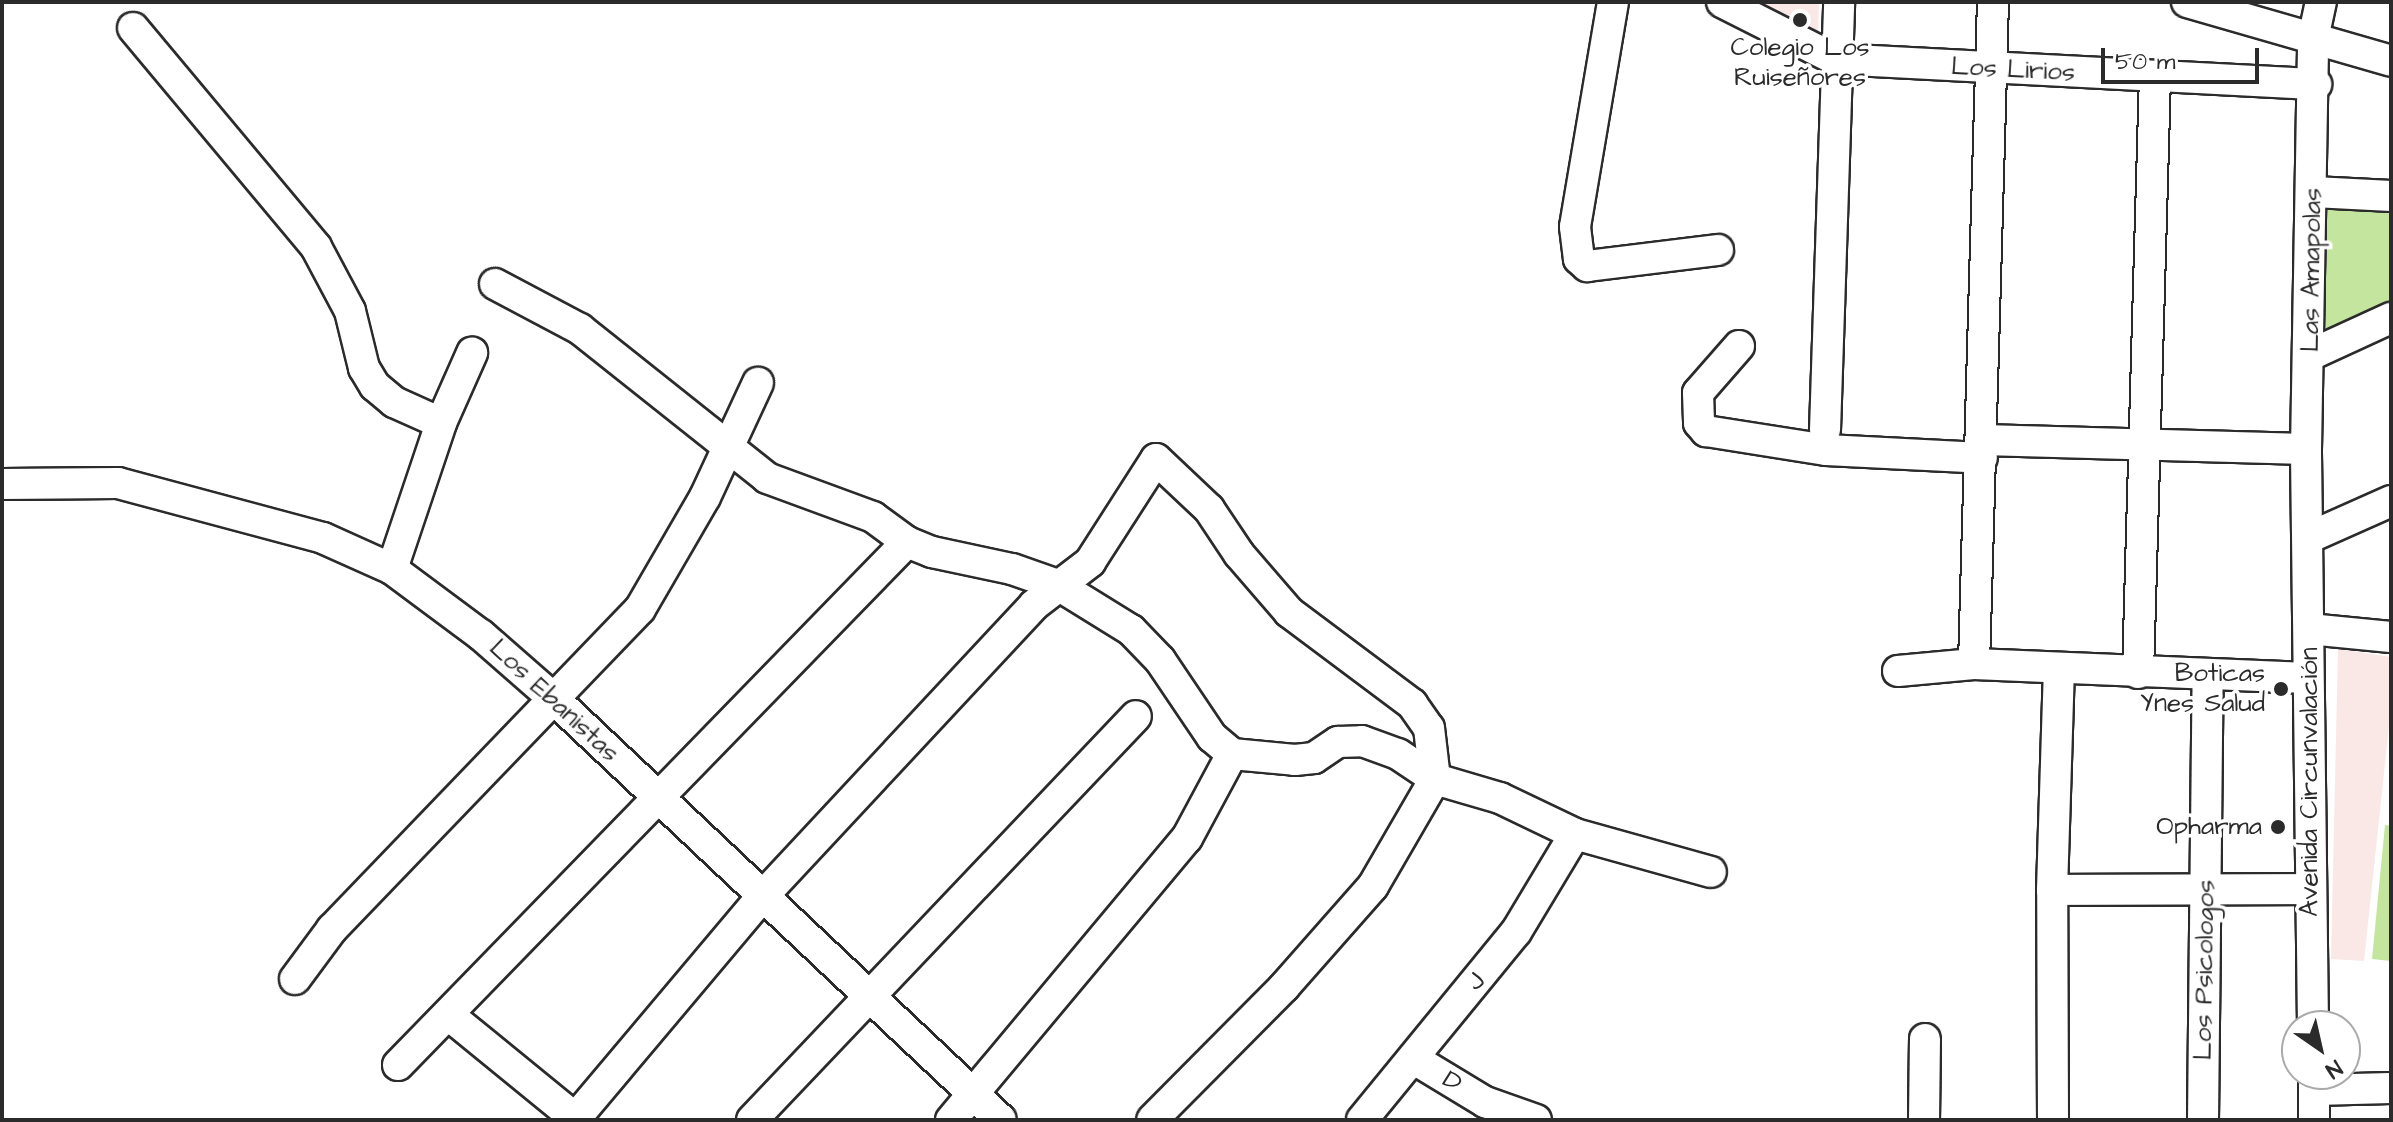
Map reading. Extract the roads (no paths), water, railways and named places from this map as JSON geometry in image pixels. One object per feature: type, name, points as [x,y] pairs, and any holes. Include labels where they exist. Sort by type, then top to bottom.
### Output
[{"type":"street","points":[[1613,2],[1575,227],[1579,259],[1587,266],[1718,250]]},
{"type":"street","name":"Los Lirios","points":[[1722,2],[1835,59],[1991,70],[2316,84]]},
{"type":"street","points":[[1825,430],[1839,2]]},
{"type":"street","points":[[1974,664],[1993,2]]},
{"type":"street","points":[[2187,2],[2391,61]]},
{"type":"street","name":"Las Amapolas","points":[[2308,538],[2306,449],[2316,84],[2313,39],[2321,2]]},
{"type":"street","points":[[133,28],[316,247],[350,311],[364,368],[375,386],[394,402],[441,423]]},
{"type":"street","points":[[2138,673],[2142,444],[2155,76]]},
{"type":"street","points":[[2314,192],[2391,196]]},
{"type":"street","points":[[495,284],[580,329],[767,478],[873,517],[907,542],[964,563],[1012,569],[1058,585],[1131,630],[1160,660],[1212,737],[1232,754],[1295,760],[1314,758],[1338,742],[1362,741],[1398,754],[1435,779],[1500,798],[1575,834],[1711,872]]},
{"type":"street","points":[[2310,355],[2391,318]]},
{"type":"street","points":[[1739,346],[1698,393],[1699,423],[1706,431],[1826,450],[2142,444],[2306,449]]},
{"type":"street","points":[[392,569],[441,423],[472,353]]},
{"type":"street","points":[[295,979],[332,929],[640,609],[662,578],[758,383]]},
{"type":"street","points":[[450,1016],[574,1119],[761,898],[1058,585],[1098,551],[1156,459],[1209,509],[1239,554],[1289,612],[1412,704],[1429,728],[1435,779],[1373,886],[1284,987],[1152,1120]]},
{"type":"street","name":"Los Ebanistas","points":[[2,484],[118,483],[323,538],[392,569],[481,635],[553,698],[761,898],[1001,1120]]},
{"type":"street","points":[[2308,538],[2391,501]]},
{"type":"street","name":"Avenida Circunvalación","points":[[2308,538],[2313,1010]]},
{"type":"street","points":[[398,1065],[450,1016],[657,797],[907,542]]},
{"type":"street","points":[[2309,629],[2391,637]]},
{"type":"street","points":[[1898,671],[1974,664],[2059,670],[2308,678]]},
{"type":"street","points":[[2053,1120],[2052,890],[2059,670]]},
{"type":"street","name":"Los Psicologos","points":[[2203,1120],[2208,675]]},
{"type":"street","points":[[752,1120],[1136,716]]},
{"type":"street","points":[[951,1120],[975,1096],[1187,838],[1232,754]]},
{"type":"street","name":"J","points":[[1362,1120],[1516,932],[1575,834]]},
{"type":"street","points":[[2052,890],[2310,889]]},
{"type":"street","points":[[1924,1120],[1925,1039]]},
{"type":"street","name":"D","points":[[1414,1059],[1485,1102],[1536,1120]]},
{"type":"street","points":[[2361,1086],[2391,1088]]},
{"type":"street","points":[[2314,1120],[2315,1090]]},
{"type":"place","name":"Colegio Los Ruiseñores","points":[[1800,20]]},
{"type":"place","name":"Boticas Ynes Salud","points":[[2281,689]]},
{"type":"place","name":"Opharma","points":[[2278,827]]}]
